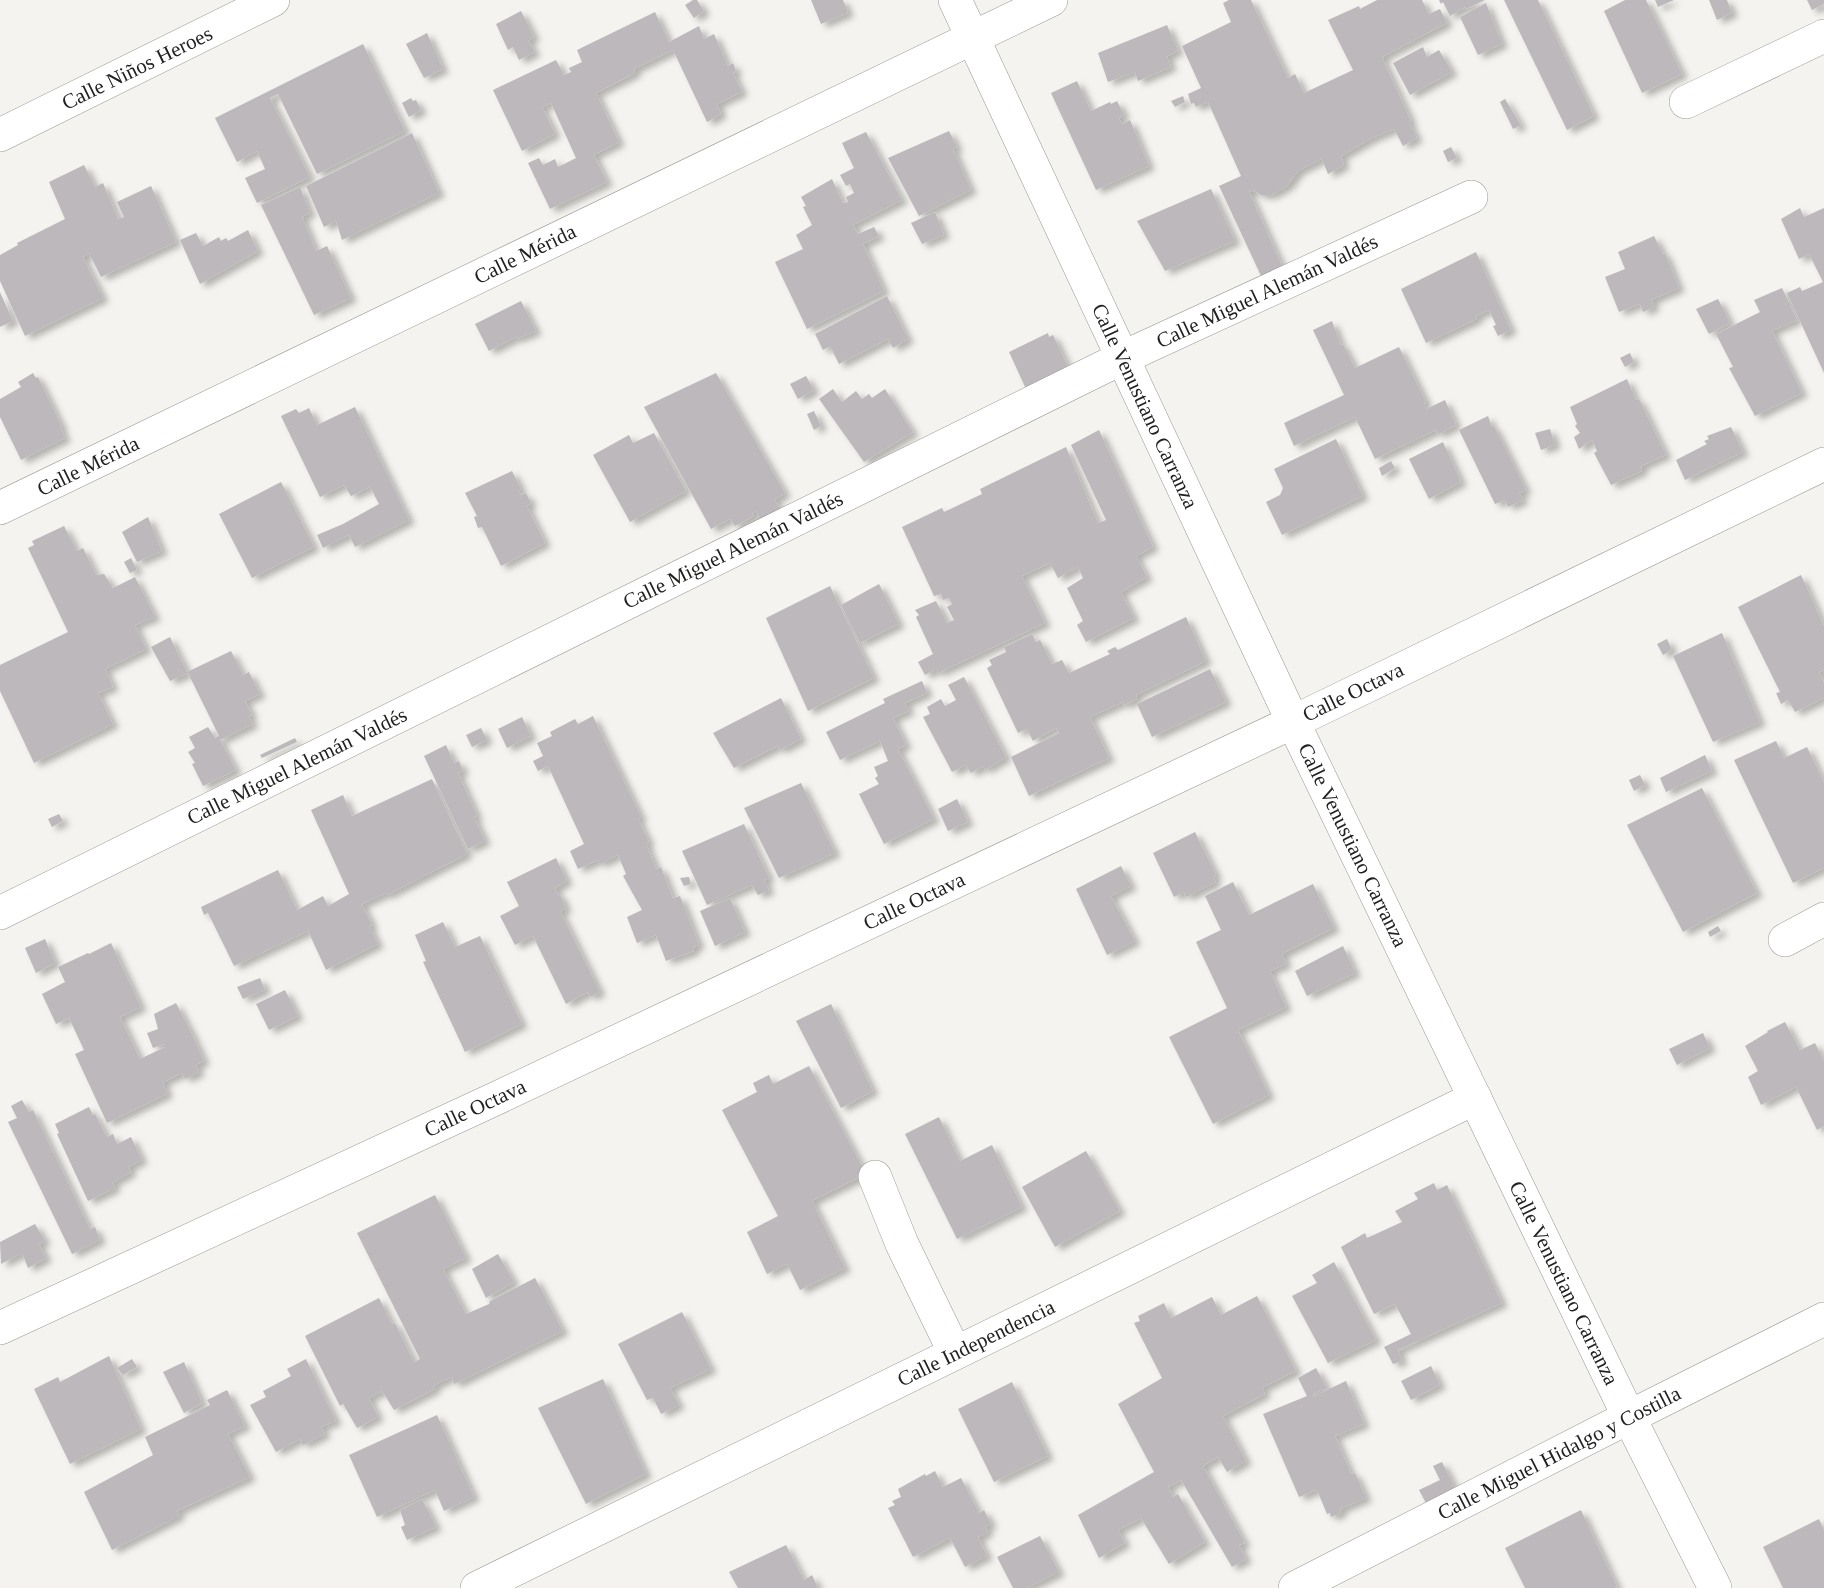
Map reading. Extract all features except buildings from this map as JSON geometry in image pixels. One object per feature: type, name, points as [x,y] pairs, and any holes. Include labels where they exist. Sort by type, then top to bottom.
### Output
[{"type":"street","name":"Calle Niños Heroes","points":[[0,135],[273,0]]},
{"type":"street","name":"Calle Venustiano Carranza","points":[[955,0],[1293,722],[1714,1588]]},
{"type":"street","name":"Calle Mérida","points":[[0,508],[1051,0]]},
{"type":"street","points":[[1686,102],[1824,36]]},
{"type":"street","name":"Calle Miguel Alemán Valdés","points":[[0,913],[1122,358],[1471,198]]},
{"type":"street","name":"Calle Octava","points":[[0,1328],[486,1103],[1293,722],[1824,464]]},
{"type":"street","points":[[1785,940],[1824,919]]},
{"type":"street","name":"Calle Independencia","points":[[477,1588],[1475,1098]]},
{"type":"street","points":[[875,1177],[902,1244],[955,1353]]},
{"type":"street","name":"Calle Miguel Hidalgo y Costilla","points":[[1295,1588],[1824,1319]]}]
